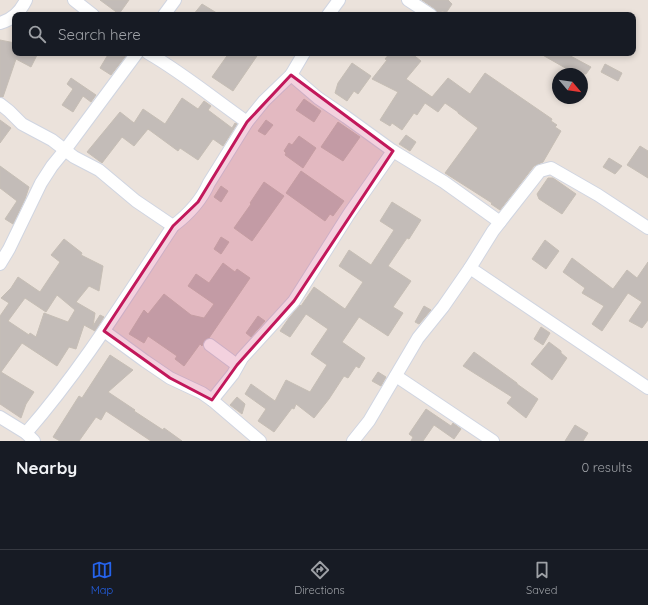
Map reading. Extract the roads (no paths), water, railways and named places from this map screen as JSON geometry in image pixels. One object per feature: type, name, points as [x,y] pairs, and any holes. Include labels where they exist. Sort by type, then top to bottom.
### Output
[{"type":"street","points":[[18,12],[26,0]]},
{"type":"street","points":[[74,0],[89,12]]},
{"type":"street","points":[[166,12],[174,0]]},
{"type":"street","points":[[330,12],[339,0]]},
{"type":"street","points":[[408,0],[426,12]]},
{"type":"street","points":[[0,22],[10,20],[12,18]]},
{"type":"street","points":[[0,264],[12,244],[41,183],[52,166],[135,56]]},
{"type":"street","points":[[153,56],[166,63],[216,101],[247,122]]},
{"type":"street","points":[[0,417],[30,437],[104,331],[173,226],[189,214],[205,192],[209,183],[247,122],[264,101],[291,75],[302,56]]},
{"type":"street","points":[[291,75],[318,98],[393,151],[444,182],[500,222]]},
{"type":"street","points":[[0,104],[9,110],[22,124],[52,140],[74,158],[99,170],[136,201],[173,226]]},
{"type":"street","points":[[212,400],[233,374],[242,358],[294,301],[349,214],[393,151]]},
{"type":"street","points":[[353,441],[369,421],[418,338],[443,307],[493,231],[540,171],[551,168],[598,195],[648,228]]},
{"type":"street","points":[[470,268],[648,388]]},
{"type":"street","points":[[104,331],[170,378],[212,400],[260,441]]},
{"type":"street","points":[[210,345],[237,365]]},
{"type":"street","points":[[396,376],[493,441]]}]
